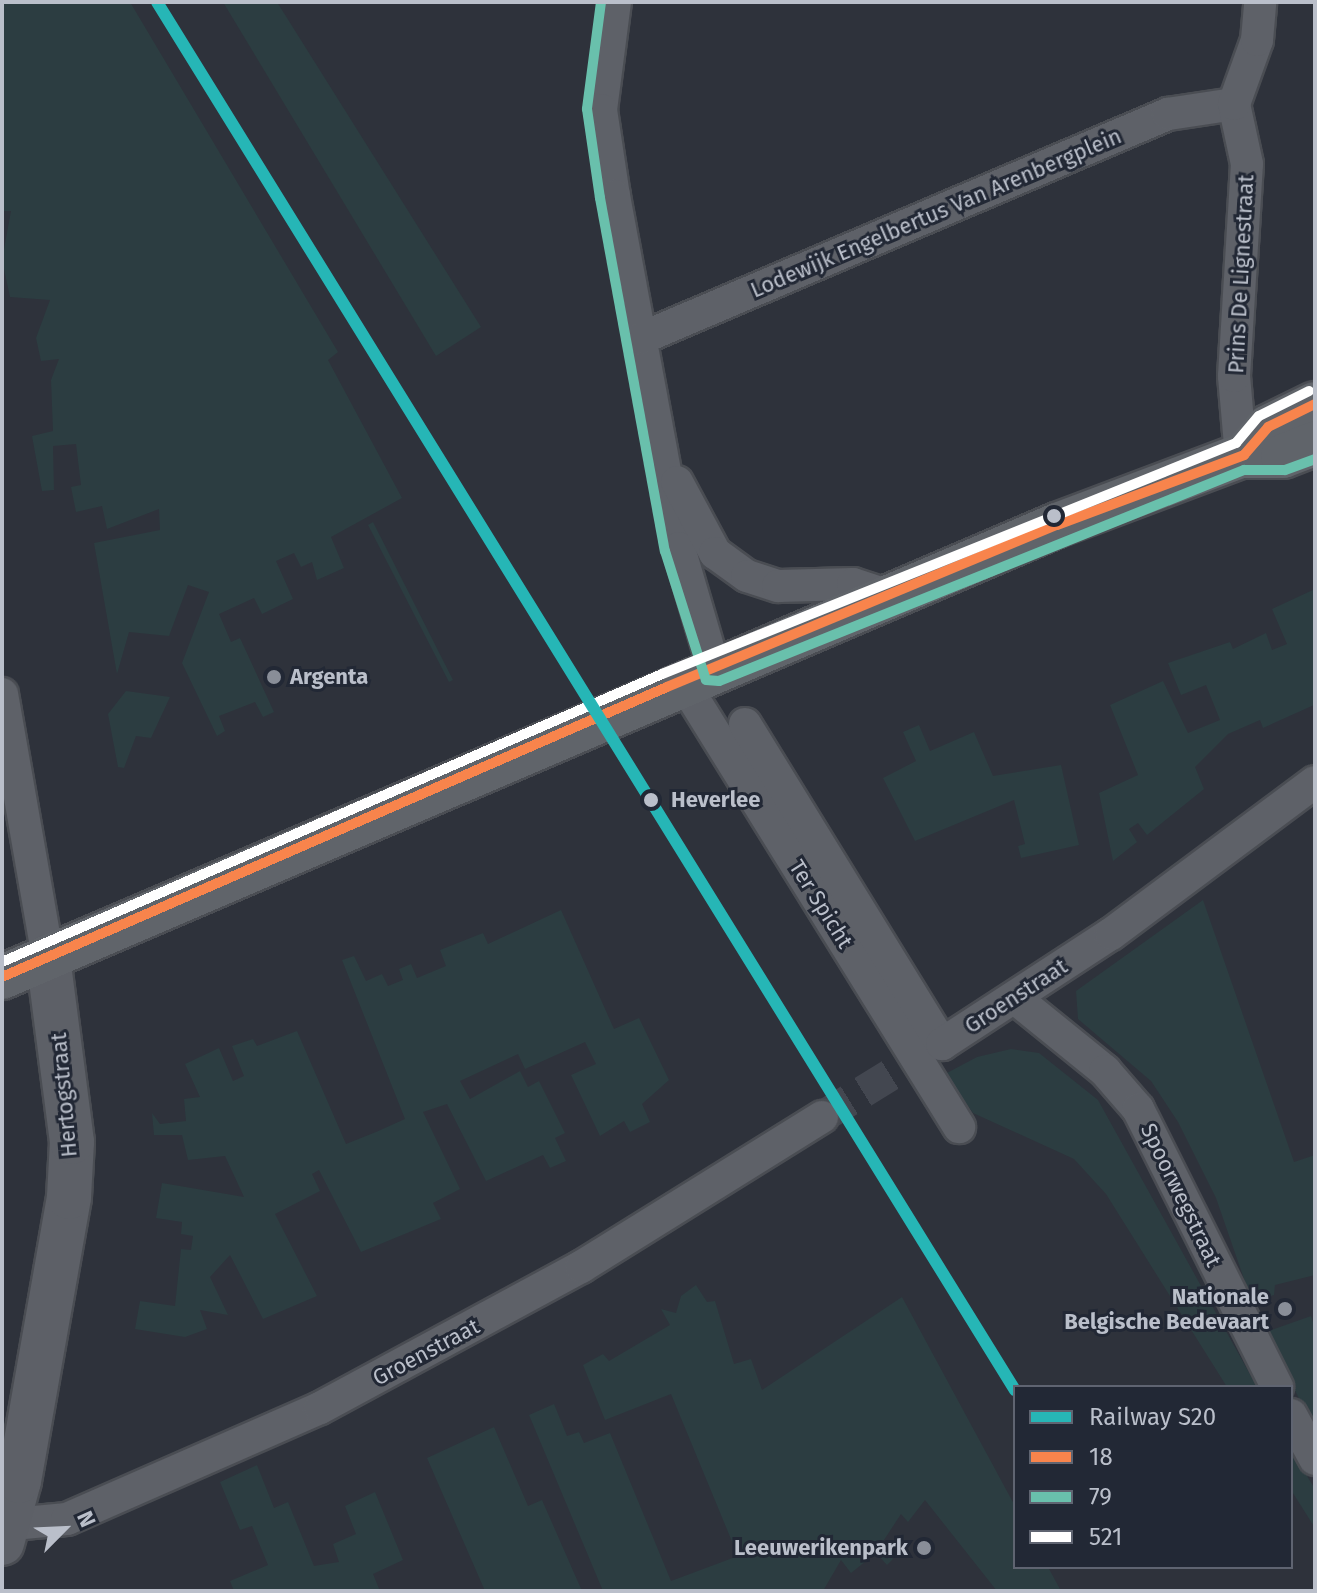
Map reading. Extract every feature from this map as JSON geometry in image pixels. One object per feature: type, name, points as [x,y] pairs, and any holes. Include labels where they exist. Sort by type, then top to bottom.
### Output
[{"type":"main road","points":[[1243,455],[1268,427],[1315,404]]},
{"type":"main road","points":[[2,977],[699,675],[891,596],[1243,455],[1283,456],[1315,444]]},
{"type":"street","name":"Ter Spicht","points":[[615,2],[601,110],[690,597],[699,675],[959,1127]]},
{"type":"street","points":[[1234,104],[1257,40],[1260,2]]},
{"type":"street","name":"Lodewijk Engelbertus Van Arenbergplein","points":[[642,338],[1168,114],[1234,104]]},
{"type":"street","name":"Prins De Lignestraat","points":[[1234,104],[1247,164],[1234,376],[1243,455]]},
{"type":"street","points":[[665,458],[715,553],[747,576],[778,586],[853,584],[891,596]]},
{"type":"street","name":"Hertogstraat","points":[[2,694],[48,957],[72,1142],[69,1197],[4,1531]]},
{"type":"street","name":"Groenstraat","points":[[745,724],[942,1044],[1015,998],[1315,782]]},
{"type":"street","name":"Spoorwegstraat","points":[[1015,998],[1105,1071],[1138,1109],[1276,1385]]},
{"type":"street","name":"Groenstraat","points":[[4,1531],[67,1519],[320,1408],[581,1267],[822,1117]]},
{"type":"street","points":[[1293,1419],[1315,1459]]},
{"type":"shaded area","points":[[2,2],[130,2],[338,352],[328,360],[402,498],[331,537],[344,568],[317,580],[312,562],[301,567],[294,553],[276,561],[293,599],[262,614],[254,598],[219,614],[231,642],[240,638],[274,712],[263,717],[255,702],[219,716],[225,731],[217,736],[182,663],[209,592],[188,585],[169,636],[129,632],[117,674],[94,543],[160,530],[159,509],[107,529],[102,506],[76,512],[71,487],[81,485],[76,444],[53,446],[54,490],[42,491],[32,436],[53,431],[51,380],[59,359],[41,361],[36,338],[50,300],[10,297],[2,260],[11,211],[2,211]]},
{"type":"shaded area","points":[[223,2],[277,2],[481,327],[436,356]]},
{"type":"shaded area","points":[[373,522],[453,680],[449,682],[368,525]]},
{"type":"shaded area","points":[[1315,589],[1314,705],[1263,728],[1260,720],[1228,734],[1195,767],[1204,789],[1147,835],[1138,823],[1129,829],[1137,842],[1113,861],[1099,793],[1138,775],[1110,705],[1163,681],[1188,733],[1220,720],[1206,685],[1181,695],[1168,663],[1230,642],[1233,649],[1266,633],[1272,650],[1287,644],[1272,609]]},
{"type":"shaded area","points":[[126,691],[170,697],[151,738],[136,736],[124,768],[118,767],[108,714]]},
{"type":"shaded area","points":[[919,725],[930,751],[974,732],[993,776],[1061,765],[1079,845],[1021,858],[1018,846],[1025,844],[1014,800],[915,841],[883,778],[916,761],[903,732]]},
{"type":"shaded area","points":[[1203,900],[1294,1162],[1315,1155],[1315,1275],[1275,1285],[1274,1295],[1252,1302],[1216,1198],[1178,1122],[1151,1081],[1078,1019],[1076,991]]},
{"type":"shaded area","points":[[561,910],[614,1029],[639,1018],[669,1080],[642,1104],[650,1122],[630,1132],[624,1121],[600,1136],[571,1075],[596,1064],[585,1042],[525,1069],[518,1054],[460,1081],[470,1099],[520,1071],[528,1087],[539,1081],[565,1133],[555,1138],[566,1161],[550,1168],[543,1155],[486,1181],[447,1104],[423,1112],[460,1189],[433,1203],[441,1219],[361,1252],[319,1170],[312,1174],[320,1191],[275,1214],[317,1296],[263,1319],[230,1255],[210,1277],[228,1315],[200,1310],[207,1329],[185,1337],[135,1329],[140,1301],[175,1306],[181,1249],[191,1250],[193,1236],[181,1234],[182,1222],[156,1218],[162,1183],[244,1197],[225,1156],[188,1160],[182,1135],[154,1135],[152,1113],[160,1124],[186,1121],[184,1099],[200,1097],[185,1064],[219,1048],[233,1081],[244,1076],[232,1046],[253,1039],[257,1046],[297,1031],[346,1144],[376,1132],[405,1119],[342,960],[354,956],[366,981],[382,974],[388,986],[403,980],[399,969],[411,964],[417,978],[446,966],[440,950],[483,933],[488,944]]},
{"type":"shaded area","points":[[1011,1049],[1039,1053],[1098,1100],[1256,1385],[1226,1385],[1106,1194],[1074,1159],[973,1113],[945,1074],[977,1057]]},
{"type":"shaded area","points":[[696,1285],[707,1302],[715,1301],[734,1364],[751,1359],[762,1390],[902,1297],[1013,1502],[1013,1569],[1049,1569],[1061,1591],[997,1591],[925,1500],[908,1522],[901,1514],[882,1543],[893,1559],[887,1565],[876,1553],[851,1573],[841,1560],[823,1591],[603,1591],[529,1415],[554,1404],[567,1436],[579,1432],[584,1443],[610,1433],[671,1581],[738,1556],[671,1394],[605,1420],[583,1365],[603,1354],[609,1361],[670,1325],[661,1309],[676,1313],[681,1296]]},
{"type":"shaded area","points":[[1311,1316],[1315,1328],[1315,1431],[1293,1385],[1266,1332]]},
{"type":"shaded area","points":[[494,1427],[528,1506],[542,1500],[582,1591],[485,1591],[427,1458]]},
{"type":"shaded area","points":[[1293,1453],[1315,1489],[1315,1528],[1293,1493]]},
{"type":"shaded area","points":[[257,1465],[274,1508],[288,1502],[314,1566],[339,1562],[333,1544],[356,1534],[345,1506],[375,1492],[403,1560],[373,1574],[380,1591],[234,1591],[230,1581],[268,1565],[252,1526],[240,1530],[220,1482]]},
{"type":"tunnel","points":[[822,1117],[939,1045]]},
{"type":"rail line","name":"S20","points":[[157,2],[1013,1387]]},
{"type":"transit line","name":"79","points":[[601,2],[587,109],[600,198],[665,551],[706,680],[719,681],[1244,470],[1285,470],[1315,459]]},
{"type":"transit line","name":"521","points":[[2,962],[662,674],[1236,443],[1259,416],[1309,391]]},
{"type":"transit line","name":"18","points":[[2,977],[667,687],[1057,525],[1244,455],[1268,427],[1315,404]]},
{"type":"place","name":"Argenta","points":[[274,677]]},
{"type":"place","name":"Heverlee","points":[[651,800]]},
{"type":"place","name":"Nationale Belgische Bedevaart","points":[[1285,1309]]},
{"type":"place","name":"Leeuwerikenpark","points":[[924,1548]]}]
